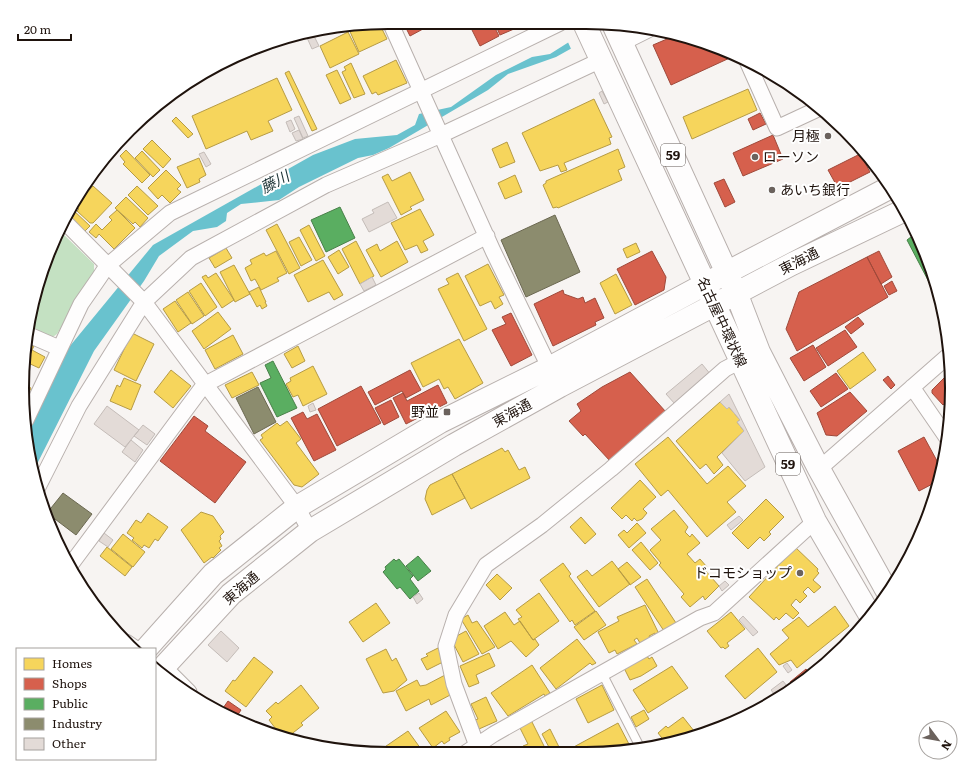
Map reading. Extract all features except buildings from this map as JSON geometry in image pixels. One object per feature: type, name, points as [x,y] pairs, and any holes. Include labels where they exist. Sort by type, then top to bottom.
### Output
[{"type":"main road","name":"名古屋中環状線","points":[[587,29],[715,306],[750,357],[819,469],[884,586]]},
{"type":"main road","name":"名古屋中環状線","points":[[618,34],[737,295],[750,357],[815,522],[868,611]]},
{"type":"main road","name":"東海通","points":[[147,648],[213,574],[297,507],[440,422],[548,368],[885,190]]},
{"type":"main road","name":"東海通","points":[[162,668],[231,594],[310,531],[454,445],[560,386],[737,295],[792,264],[899,213]]},
{"type":"street","points":[[393,29],[548,368],[560,386]]},
{"type":"street","points":[[30,411],[81,304],[110,269],[170,213],[423,93],[548,29]]},
{"type":"street","points":[[618,34],[633,32]]},
{"type":"street","points":[[41,481],[79,406],[141,299],[191,258],[326,184],[599,56]]},
{"type":"street","points":[[751,69],[777,128],[814,111]]},
{"type":"street","points":[[68,225],[141,299],[204,385],[297,507],[310,531]]},
{"type":"street","points":[[73,561],[204,385],[487,236]]},
{"type":"street","points":[[33,337],[59,348]]},
{"type":"street","points":[[472,747],[454,684],[446,646],[456,615],[486,565],[542,525],[611,469],[726,369],[750,357]]},
{"type":"street","points":[[819,469],[944,360]]},
{"type":"street","points":[[912,387],[942,431]]},
{"type":"street","points":[[478,747],[494,734],[700,618],[714,613],[815,522]]},
{"type":"lane","points":[[602,673],[638,743]]},
{"type":"green space","points":[[64,234],[94,264],[94,274],[57,334],[50,339],[34,332],[41,295],[56,251]]},
{"type":"water","name":"藤川","points":[[589,29],[605,30],[556,57],[508,74],[488,90],[389,148],[373,155],[358,158],[299,187],[279,200],[241,204],[227,213],[226,221],[217,227],[193,231],[159,256],[144,281],[94,351],[37,464],[31,427],[65,352],[153,245],[313,155],[355,139],[397,135],[415,125],[419,114],[451,107],[496,75],[532,57],[550,54]]},
{"type":"pier","points":[[586,29],[609,30],[572,51],[567,40]]},
{"type":"place","name":"月極","points":[[828,136]]},
{"type":"place","name":"ローソン","points":[[755,157]]},
{"type":"place","name":"あいち銀行","points":[[772,190]]},
{"type":"place","name":"野並","points":[[447,412]]},
{"type":"place","name":"ドコモショップ","points":[[800,573]]}]
